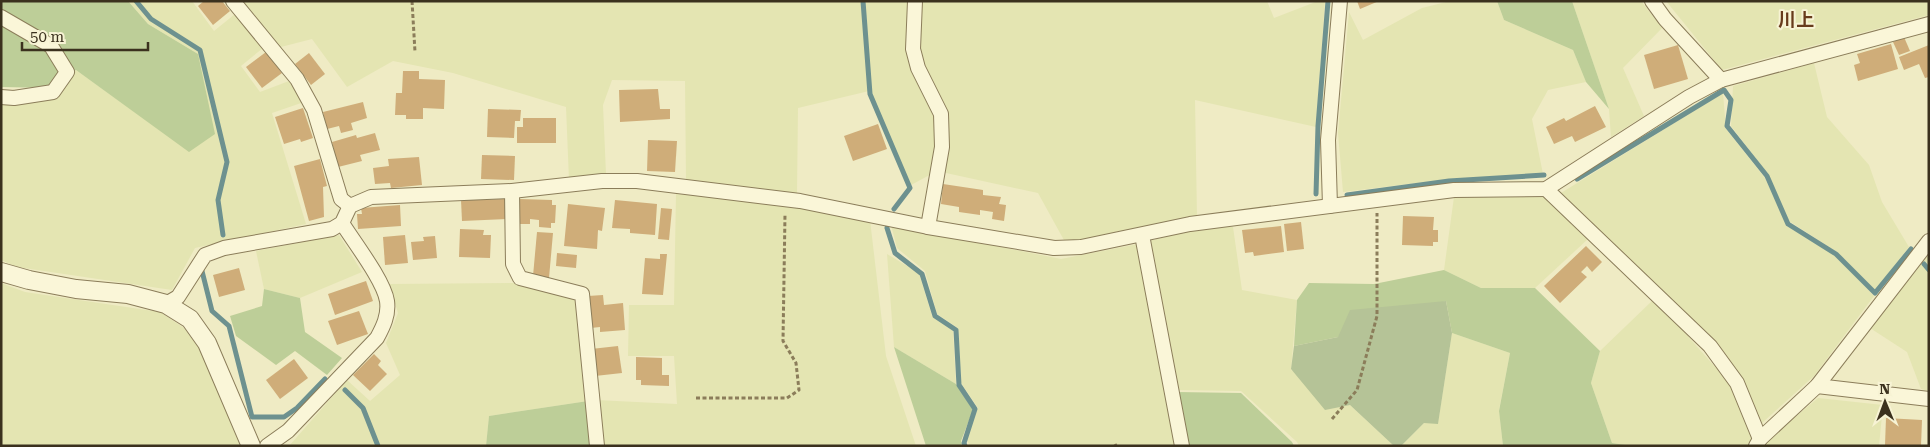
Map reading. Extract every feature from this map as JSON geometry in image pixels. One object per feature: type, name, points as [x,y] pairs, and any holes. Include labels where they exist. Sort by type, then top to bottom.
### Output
[{"type":"street","points":[[233,1],[297,79],[314,110],[341,199],[350,206]]},
{"type":"street","points":[[915,1],[913,49],[918,68],[941,114],[942,147],[928,227]]},
{"type":"street","points":[[1330,206],[1328,140],[1340,1]]},
{"type":"street","points":[[1652,1],[1665,19],[1721,80]]},
{"type":"street","points":[[1,16],[51,46],[66,72],[53,92],[14,98],[1,97]]},
{"type":"street","points":[[166,304],[178,297],[204,255],[224,248],[332,229],[342,224],[350,206],[371,197],[512,191],[602,181],[637,181],[786,199],[928,227],[1054,248],[1080,247],[1190,224],[1454,190],[1546,190],[1689,97],[1721,80],[1929,24]]},
{"type":"street","points":[[1546,190],[1710,346],[1737,383],[1758,443],[1817,386],[1929,241]]},
{"type":"street","points":[[512,191],[513,264],[520,278],[582,294],[597,446]]},
{"type":"street","points":[[267,446],[288,431],[377,338],[386,322],[387,301],[378,280],[342,224]]},
{"type":"street","points":[[1142,234],[1182,446]]},
{"type":"street","points":[[1,272],[29,280],[128,294],[166,304],[190,320],[207,343],[250,446]]},
{"type":"street","points":[[1817,386],[1929,400]]},
{"type":"path","points":[[412,1],[415,52]]},
{"type":"path","points":[[696,398],[787,398],[799,390],[796,363],[783,341],[786,199]]},
{"type":"path","points":[[1332,419],[1357,390],[1377,316],[1377,200]]},
{"type":"green space","points":[[1,1],[128,1],[148,24],[198,54],[215,134],[189,152],[76,70],[50,88],[1,87]]},
{"type":"green space","points":[[128,1],[192,1],[214,31],[235,14],[263,48],[241,66],[260,92],[289,81],[304,102],[272,113],[306,224],[195,248],[172,290],[17,267],[1,260],[1,102],[54,99],[76,70],[189,151],[198,54],[148,24]]},
{"type":"green space","points":[[238,1],[1267,1],[1274,18],[1318,1],[1325,1],[1316,127],[1195,100],[1197,217],[1091,240],[1065,242],[1038,193],[937,171],[911,185],[869,91],[798,108],[797,193],[686,180],[685,81],[612,80],[603,105],[606,174],[569,180],[566,107],[453,73],[393,61],[347,87],[312,39],[277,48]]},
{"type":"green space","points":[[1450,1],[1497,1],[1504,20],[1573,50],[1586,82],[1548,90],[1532,119],[1543,174],[1450,179],[1343,192],[1338,133],[1349,12],[1363,40],[1422,8]]},
{"type":"green space","points":[[1497,1],[1572,1],[1609,109],[1586,82],[1573,50],[1504,20]]},
{"type":"green space","points":[[1572,1],[1641,1],[1662,28],[1623,68],[1644,116],[1611,137],[1609,109]]},
{"type":"green space","points":[[1666,1],[1929,1],[1929,15],[1722,70]]},
{"type":"green space","points":[[1814,63],[1827,117],[1869,165],[1882,202],[1909,247],[1875,290],[1837,252],[1789,221],[1768,174],[1731,126],[1733,86]]},
{"type":"green space","points":[[1723,93],[1726,129],[1765,178],[1787,226],[1835,255],[1874,296],[1814,376],[1762,423],[1740,376],[1561,193]]},
{"type":"green space","points":[[676,194],[798,205],[870,220],[886,356],[916,446],[603,446],[596,400],[677,404],[674,356],[628,356],[629,305],[674,305]]},
{"type":"green space","points":[[1546,194],[1588,239],[1535,288],[1481,288],[1444,270],[1454,197]]},
{"type":"green space","points":[[891,225],[1061,259],[1138,244],[1175,446],[970,446],[966,439],[978,408],[961,383],[958,328],[937,314],[925,271],[897,248]]},
{"type":"green space","points":[[1206,227],[1233,227],[1242,290],[1297,300],[1291,370],[1350,405],[1394,446],[1299,446],[1297,442],[1241,391],[1177,390],[1149,241]]},
{"type":"green space","points":[[339,235],[362,272],[300,298],[264,289],[256,251]]},
{"type":"green space","points":[[887,254],[919,273],[932,316],[953,331],[956,384],[894,347]]},
{"type":"green space","points":[[1929,254],[1929,391],[1921,389],[1907,352],[1870,328]]},
{"type":"green space","points":[[1444,270],[1481,288],[1535,288],[1600,351],[1591,383],[1612,443],[1632,446],[1503,446],[1499,411],[1510,353],[1452,333],[1446,301],[1338,337],[1294,346],[1297,300],[1309,283],[1374,284]]},
{"type":"green space","points":[[1,283],[25,292],[160,312],[184,328],[201,351],[241,446],[1,446]]},
{"type":"green space","points":[[515,283],[578,299],[588,401],[489,416],[486,446],[289,446],[347,380],[370,401],[400,375],[386,343],[398,313],[389,284]]},
{"type":"green space","points":[[264,289],[300,298],[305,332],[342,358],[327,375],[295,351],[276,365],[236,336],[230,316],[262,306]]},
{"type":"green space","points":[[1446,301],[1452,333],[1438,424],[1424,423],[1401,446],[1394,446],[1350,405],[1325,410],[1291,369],[1294,346],[1338,337],[1350,310]]},
{"type":"green space","points":[[1652,301],[1684,332],[1732,386],[1753,437],[1748,446],[1632,446],[1612,443],[1591,383],[1600,351]]},
{"type":"green space","points":[[1452,333],[1510,353],[1499,410],[1503,446],[1401,446],[1424,423],[1438,423]]},
{"type":"green space","points":[[894,347],[956,384],[973,410],[961,441],[962,446],[926,446]]},
{"type":"green space","points":[[1177,392],[1241,393],[1294,446],[1188,446]]},
{"type":"green space","points":[[1818,398],[1883,405],[1879,446],[1764,446],[1771,437]]},
{"type":"green space","points":[[588,401],[593,446],[486,446],[489,416]]},
{"type":"building","points":[[204,1],[222,1],[230,11],[213,25],[198,6]]},
{"type":"building","points":[[1357,1],[1379,1],[1360,9]]},
{"type":"building","points":[[1904,37],[1910,51],[1899,55],[1893,42]]},
{"type":"building","points":[[1891,44],[1898,69],[1858,81],[1854,65],[1860,63],[1857,54]]},
{"type":"building","points":[[1678,45],[1688,79],[1654,89],[1644,55]]},
{"type":"building","points":[[1929,45],[1929,77],[1925,78],[1919,64],[1904,70],[1899,57]]},
{"type":"building","points":[[266,52],[282,73],[262,88],[246,67]]},
{"type":"building","points":[[309,53],[325,74],[311,85],[295,64]]},
{"type":"building","points":[[403,71],[419,71],[419,79],[445,80],[444,109],[423,108],[423,119],[406,119],[406,115],[395,115],[396,93],[402,93]]},
{"type":"building","points":[[658,89],[660,109],[670,109],[670,119],[620,122],[619,90]]},
{"type":"building","points":[[363,102],[367,118],[351,123],[353,130],[341,133],[339,126],[327,129],[323,112]]},
{"type":"building","points":[[1595,106],[1606,127],[1575,142],[1572,136],[1554,144],[1546,127],[1564,118],[1566,121]]},
{"type":"building","points":[[303,108],[313,138],[301,142],[300,139],[284,144],[275,117]]},
{"type":"building","points":[[488,109],[521,110],[520,121],[515,121],[514,138],[487,137]]},
{"type":"building","points":[[523,118],[556,118],[556,143],[517,143],[517,127],[523,127]]},
{"type":"building","points":[[878,124],[887,149],[853,161],[844,136]]},
{"type":"building","points":[[375,133],[380,150],[360,155],[362,161],[338,167],[332,142],[356,135],[357,138]]},
{"type":"building","points":[[648,140],[677,141],[675,172],[647,171]]},
{"type":"building","points":[[482,155],[515,156],[514,180],[481,179]]},
{"type":"building","points":[[419,157],[422,185],[391,188],[390,183],[375,184],[373,168],[389,166],[388,159]]},
{"type":"building","points":[[320,159],[327,186],[323,187],[324,217],[309,221],[294,166]]},
{"type":"building","points":[[943,184],[983,190],[983,195],[1001,197],[999,204],[1006,205],[1004,221],[992,219],[993,212],[980,210],[980,215],[959,212],[959,207],[941,204]]},
{"type":"building","points":[[506,199],[507,219],[462,221],[461,200]]},
{"type":"building","points":[[519,199],[552,200],[552,205],[556,205],[555,223],[551,223],[551,228],[539,227],[539,220],[530,219],[530,224],[519,224]]},
{"type":"building","points":[[615,200],[657,204],[655,235],[630,233],[630,229],[612,228]]},
{"type":"building","points":[[568,204],[605,208],[602,231],[598,230],[597,249],[564,246]]},
{"type":"building","points":[[400,205],[401,226],[358,229],[357,214],[362,214],[361,208]]},
{"type":"building","points":[[661,208],[672,209],[669,240],[658,239]]},
{"type":"building","points":[[1403,216],[1434,217],[1433,230],[1438,230],[1438,242],[1433,242],[1433,246],[1402,245]]},
{"type":"building","points":[[1301,222],[1304,249],[1287,251],[1284,224]]},
{"type":"building","points":[[1281,226],[1284,252],[1254,256],[1253,252],[1245,253],[1242,230]]},
{"type":"building","points":[[460,229],[484,230],[483,235],[491,235],[490,258],[459,257]]},
{"type":"building","points":[[537,232],[553,233],[549,278],[533,276]]},
{"type":"building","points":[[405,235],[408,263],[385,265],[383,237]]},
{"type":"building","points":[[435,236],[437,258],[413,260],[411,242],[424,241],[423,237]]},
{"type":"building","points":[[1586,246],[1602,262],[1592,272],[1587,266],[1581,272],[1587,277],[1560,303],[1544,286]]},
{"type":"building","points":[[557,253],[577,255],[576,268],[556,266]]},
{"type":"building","points":[[660,254],[667,254],[663,295],[642,294],[645,258],[660,259]]},
{"type":"building","points":[[239,268],[245,290],[219,297],[213,275]]},
{"type":"building","points":[[366,281],[373,301],[335,315],[328,294]]},
{"type":"building","points":[[603,295],[604,305],[623,303],[625,330],[600,332],[600,327],[591,328],[588,296]]},
{"type":"building","points":[[359,311],[368,334],[337,345],[328,321]]},
{"type":"building","points":[[618,346],[622,373],[595,376],[591,349]]},
{"type":"building","points":[[374,354],[381,361],[378,365],[387,374],[370,391],[353,375]]},
{"type":"building","points":[[636,357],[662,358],[662,375],[669,375],[669,386],[641,385],[641,380],[636,380]]},
{"type":"building","points":[[294,359],[308,378],[280,399],[266,380]]},
{"type":"building","points":[[1886,418],[1922,420],[1921,446],[1885,445]]},
{"type":"waterway","points":[[136,1],[151,19],[200,50],[227,162],[218,200],[223,235]]},
{"type":"waterway","points":[[863,1],[870,94],[910,188],[894,209]]},
{"type":"waterway","points":[[1316,194],[1318,126],[1328,1]]},
{"type":"waterway","points":[[1577,179],[1724,90],[1731,100],[1727,126],[1767,176],[1788,224],[1836,254],[1875,293],[1911,249]]},
{"type":"waterway","points":[[1347,195],[1449,181],[1544,175]]},
{"type":"waterway","points":[[887,228],[895,253],[922,274],[935,316],[956,330],[959,385],[975,409],[964,443],[965,446]]},
{"type":"waterway","points":[[1924,264],[1929,270]]},
{"type":"waterway","points":[[202,271],[212,311],[229,326],[252,417],[284,417],[297,408],[325,379]]},
{"type":"waterway","points":[[345,390],[363,408],[378,446]]},
{"type":"district","name":"川上","points":[[1796,19]]}]
